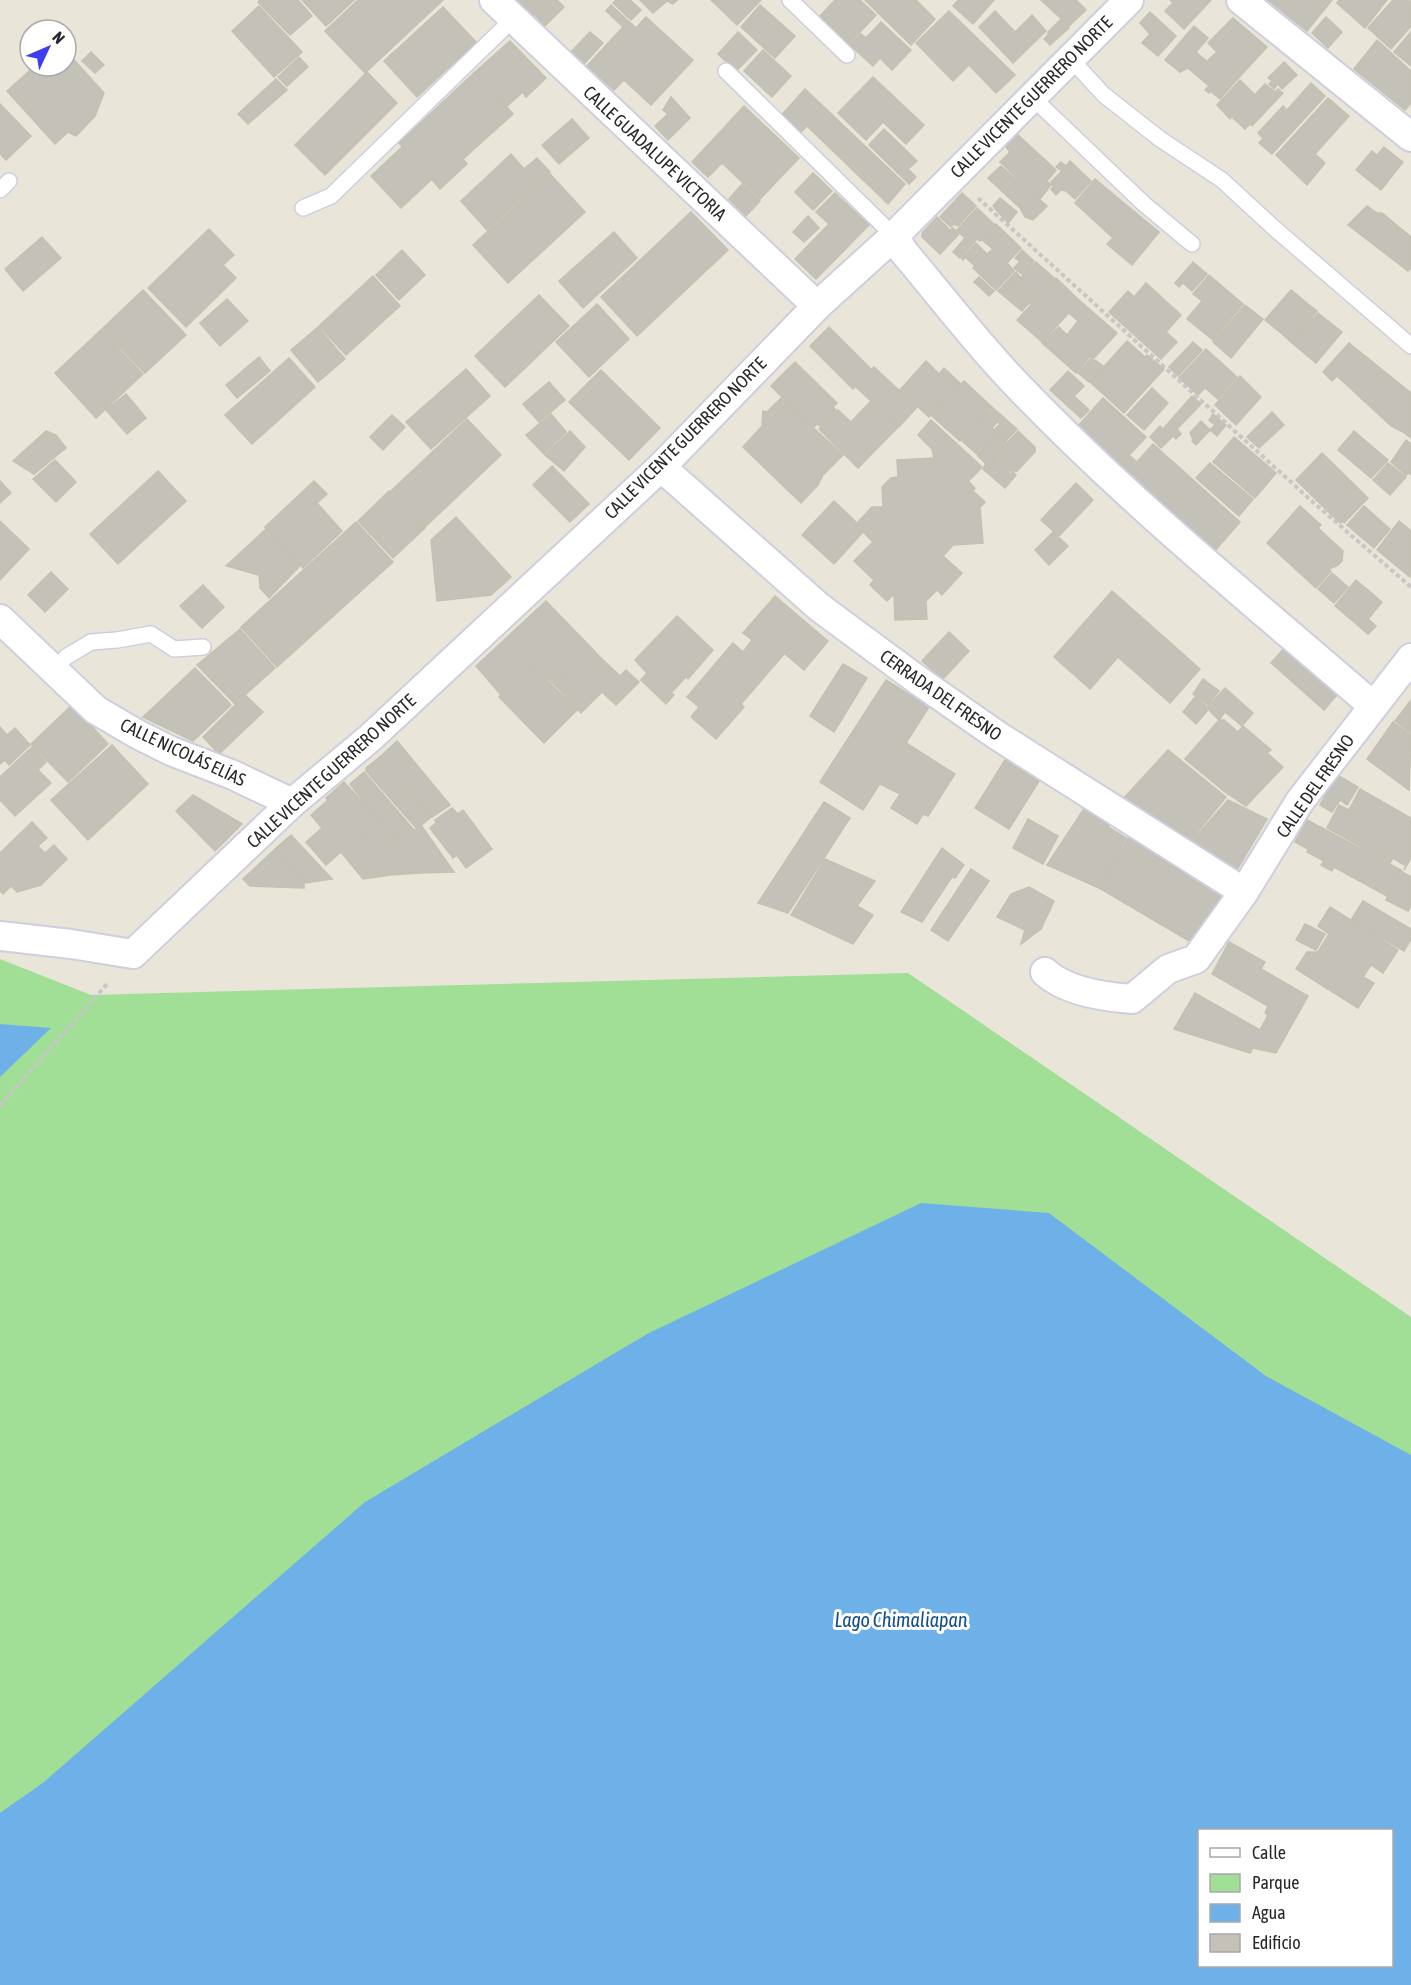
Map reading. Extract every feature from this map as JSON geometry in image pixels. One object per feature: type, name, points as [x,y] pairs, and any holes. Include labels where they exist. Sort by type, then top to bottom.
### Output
[{"type":"street","name":"CALLE VICENTE GUERRERO NORTE","points":[[133,954],[292,803],[370,738],[661,467],[817,306],[894,236],[1129,0]]},
{"type":"street","points":[[1240,0],[1411,137]]},
{"type":"street","name":"CALLE GUADALUPE VICTORIA","points":[[504,10],[817,306]]},
{"type":"street","points":[[894,236],[903,251],[1017,385],[1084,451],[1187,546],[1373,706]]},
{"type":"street","name":"CERRADA DEL FRESNO","points":[[661,467],[819,607],[901,667],[998,736],[1244,892]]},
{"type":"street","name":"CALLE NICOLÁS ELÍAS","points":[[0,619],[96,710],[171,751],[233,775],[292,803]]},
{"type":"street","name":"CALLE DEL FRESNO","points":[[1045,972],[1052,979],[1094,994],[1131,999],[1168,969],[1197,959],[1227,919],[1300,801],[1411,658]]},
{"type":"street","points":[[0,936],[133,954]]},
{"type":"lane","points":[[790,0],[847,55]]},
{"type":"lane","points":[[303,208],[331,196],[504,10]]},
{"type":"lane","points":[[1070,58],[1104,95],[1160,139],[1222,180],[1283,236],[1411,346]]},
{"type":"lane","points":[[726,71],[894,236]]},
{"type":"lane","points":[[1032,97],[1144,204],[1192,244]]},
{"type":"lane","points":[[54,670],[66,657],[91,642],[151,634],[174,649],[203,646]]},
{"type":"path","points":[[953,175],[1314,503],[1411,587]]},
{"type":"path","points":[[0,1106],[133,954]]},
{"type":"green space","points":[[0,959],[91,995],[908,973],[1411,1317],[1411,1985],[0,1985]]},
{"type":"water","points":[[0,1024],[51,1028],[0,1077]]},
{"type":"water","name":"Lago Chimaliapan","points":[[921,1203],[1049,1213],[1266,1376],[1411,1455],[1411,1985],[0,1985],[0,1813],[44,1782],[365,1502],[647,1334]]},
{"type":"building","points":[[260,0],[298,0],[312,16],[290,35],[258,2]]},
{"type":"building","points":[[302,0],[354,0],[326,26]]},
{"type":"building","points":[[358,0],[443,0],[365,73],[325,31]]},
{"type":"building","points":[[510,0],[550,0],[533,17],[528,17]]},
{"type":"building","points":[[552,0],[557,0],[564,7],[545,26],[536,16]]},
{"type":"building","points":[[616,0],[630,0],[641,10],[631,20],[613,3]]},
{"type":"building","points":[[640,0],[677,0],[673,4],[667,1],[653,13]]},
{"type":"building","points":[[711,0],[761,0],[737,25]]},
{"type":"building","points":[[835,0],[860,0],[876,15],[849,44],[820,16]]},
{"type":"building","points":[[865,0],[916,0],[935,19],[911,45]]},
{"type":"building","points":[[958,0],[994,0],[973,24],[953,6]]},
{"type":"building","points":[[1041,0],[1076,0],[1086,10],[1069,26]]},
{"type":"building","points":[[1170,0],[1211,0],[1184,29],[1165,11],[1173,3]]},
{"type":"building","points":[[1268,0],[1332,0],[1307,31]]},
{"type":"building","points":[[1339,0],[1387,0],[1365,28],[1337,3]]},
{"type":"building","points":[[1393,0],[1411,1],[1411,26],[1391,49],[1368,28]]},
{"type":"building","points":[[611,5],[636,28],[646,17],[693,60],[651,105],[624,80],[614,90],[587,66],[623,27],[606,11]]},
{"type":"building","points":[[760,5],[795,36],[775,58],[741,27]]},
{"type":"building","points":[[259,6],[302,52],[274,77],[232,31]]},
{"type":"building","points":[[443,7],[476,42],[417,97],[384,61]]},
{"type":"building","points":[[949,11],[1015,75],[996,93],[969,65],[953,81],[916,43]]},
{"type":"building","points":[[995,11],[1015,32],[1032,15],[1046,31],[1013,63],[979,27]]},
{"type":"building","points":[[1150,12],[1176,36],[1158,56],[1142,43],[1150,34],[1140,23]]},
{"type":"building","points":[[1326,17],[1342,32],[1328,48],[1312,33]]},
{"type":"building","points":[[1233,18],[1267,47],[1233,84],[1208,60],[1217,52],[1208,43]]},
{"type":"building","points":[[1061,19],[1069,28],[1050,45],[1044,39]]},
{"type":"building","points":[[881,22],[911,50],[892,70],[880,58],[873,66],[850,45],[861,34],[866,38]]},
{"type":"building","points":[[1194,26],[1208,38],[1196,52],[1233,84],[1220,99],[1205,90],[1209,86],[1188,68],[1180,72],[1165,60]]},
{"type":"building","points":[[590,32],[603,43],[584,64],[571,52]]},
{"type":"building","points":[[738,32],[757,50],[736,71],[718,54]]},
{"type":"building","points":[[1411,32],[1411,66],[1394,52]]},
{"type":"building","points":[[1377,40],[1411,71],[1411,103],[1405,110],[1354,69]]},
{"type":"building","points":[[510,41],[546,78],[526,97],[523,92],[506,107],[475,72]]},
{"type":"building","points":[[763,50],[791,76],[772,97],[744,71]]},
{"type":"building","points":[[91,52],[104,65],[95,73],[82,61]]},
{"type":"building","points":[[299,57],[308,67],[287,86],[278,77]]},
{"type":"building","points":[[1284,62],[1297,75],[1282,89],[1278,84],[1274,89],[1269,84],[1272,81],[1268,78]]},
{"type":"building","points":[[78,64],[104,93],[95,116],[76,136],[68,132],[55,144],[7,91],[22,78],[78,78]]},
{"type":"building","points":[[367,72],[397,103],[325,175],[295,145]]},
{"type":"building","points":[[475,72],[513,114],[463,159],[467,164],[440,189],[399,143]]},
{"type":"building","points":[[873,77],[924,125],[906,144],[883,122],[866,140],[838,113]]},
{"type":"building","points":[[276,79],[287,90],[248,124],[238,114]]},
{"type":"building","points":[[1240,80],[1254,94],[1230,119],[1217,105]]},
{"type":"building","points":[[1311,83],[1325,96],[1272,154],[1259,143],[1263,138],[1258,133],[1283,106],[1287,110]]},
{"type":"building","points":[[1265,84],[1275,92],[1278,89],[1283,93],[1252,126],[1250,124],[1245,129],[1233,118]]},
{"type":"building","points":[[805,89],[905,184],[888,204],[807,126],[797,136],[778,119]]},
{"type":"building","points":[[671,97],[690,118],[668,140],[655,126],[668,114],[663,110]]},
{"type":"building","points":[[1328,98],[1349,116],[1315,154],[1325,163],[1307,185],[1276,155]]},
{"type":"building","points":[[0,104],[31,136],[6,160],[0,154]]},
{"type":"building","points":[[744,106],[799,158],[760,199],[722,163],[708,177],[692,162]]},
{"type":"building","points":[[572,119],[589,138],[559,164],[542,145]]},
{"type":"building","points":[[884,129],[917,161],[908,169],[916,177],[909,184],[869,145]]},
{"type":"building","points":[[1017,134],[1056,170],[1047,181],[1051,185],[1040,199],[1000,162],[1010,152],[1006,147]]},
{"type":"building","points":[[402,147],[432,179],[401,208],[371,176]]},
{"type":"building","points":[[1384,147],[1403,162],[1381,190],[1356,170],[1372,151],[1377,155]]},
{"type":"building","points":[[511,154],[524,169],[537,158],[550,172],[487,230],[461,201]]},
{"type":"building","points":[[1070,161],[1091,181],[1075,199],[1066,191],[1061,190],[1056,195],[1051,189],[1053,187],[1051,182],[1062,171],[1056,167],[1061,162],[1066,166]]},
{"type":"building","points":[[1001,166],[1047,206],[1033,220],[1025,217],[1020,208],[988,178]]},
{"type":"building","points":[[813,173],[832,191],[813,210],[795,192]]},
{"type":"building","points":[[550,174],[585,212],[508,283],[473,245]]},
{"type":"building","points":[[1095,179],[1159,232],[1132,265],[1107,244],[1113,238],[1075,203]]},
{"type":"building","points":[[742,184],[760,201],[746,216],[729,199]]},
{"type":"building","points":[[835,193],[869,225],[816,279],[795,259],[829,224],[816,212]]},
{"type":"building","points":[[962,193],[976,206],[958,226],[954,224],[951,227],[940,217]]},
{"type":"building","points":[[1000,198],[1017,212],[1008,223],[993,206]]},
{"type":"building","points":[[1367,206],[1377,213],[1382,213],[1411,237],[1411,268],[1408,271],[1348,225]]},
{"type":"building","points":[[977,208],[995,225],[980,241],[977,239],[960,258],[953,252],[965,238],[957,230]]},
{"type":"building","points":[[691,212],[728,250],[637,336],[601,297]]},
{"type":"building","points":[[808,216],[819,228],[804,242],[793,232]]},
{"type":"building","points":[[937,217],[950,230],[953,228],[959,234],[940,254],[922,237],[922,233]]},
{"type":"building","points":[[996,224],[1021,248],[1007,263],[1014,271],[996,290],[973,268],[975,266],[965,257],[963,260],[962,258],[976,243],[987,254],[993,249],[982,240]]},
{"type":"building","points":[[209,229],[234,255],[223,265],[236,278],[186,327],[148,288]]},
{"type":"building","points":[[614,232],[637,258],[583,308],[559,281]]},
{"type":"building","points":[[42,237],[61,258],[23,291],[5,269]]},
{"type":"building","points":[[402,250],[425,275],[399,300],[376,275]]},
{"type":"building","points":[[1022,250],[1034,261],[1023,275],[1014,268],[1020,261],[1015,258]]},
{"type":"building","points":[[1036,262],[1054,278],[1030,304],[1012,287]]},
{"type":"building","points":[[1193,262],[1207,274],[1192,291],[1183,283],[1179,287],[1175,283]]},
{"type":"building","points":[[1016,272],[1020,277],[1011,287],[1028,304],[1022,311],[998,291]]},
{"type":"building","points":[[1209,275],[1243,304],[1213,340],[1187,319],[1202,301],[1193,294]]},
{"type":"building","points":[[373,276],[400,306],[346,355],[319,326]]},
{"type":"building","points":[[979,277],[994,291],[989,296],[974,282]]},
{"type":"building","points":[[1056,278],[1080,301],[1042,342],[1017,320]]},
{"type":"building","points":[[1146,283],[1181,315],[1166,332],[1177,342],[1161,359],[1109,312],[1128,291],[1134,297]]},
{"type":"building","points":[[143,290],[186,335],[145,373],[102,329]]},
{"type":"building","points":[[1291,290],[1307,303],[1281,333],[1265,320]]},
{"type":"building","points":[[539,295],[569,326],[505,387],[475,356]]},
{"type":"building","points":[[227,299],[248,321],[220,346],[200,323]]},
{"type":"building","points":[[1080,301],[1117,333],[1093,359],[1091,356],[1076,373],[1042,343],[1059,327],[1067,335],[1078,321],[1069,313]]},
{"type":"building","points":[[597,304],[629,339],[589,377],[556,342]]},
{"type":"building","points":[[1308,304],[1317,311],[1292,343],[1281,333]]},
{"type":"building","points":[[1245,305],[1263,319],[1231,358],[1213,342]]},
{"type":"building","points":[[1318,313],[1342,332],[1316,363],[1292,343]]},
{"type":"building","points":[[318,327],[345,359],[318,382],[291,350]]},
{"type":"building","points":[[829,327],[872,370],[853,389],[810,346]]},
{"type":"building","points":[[101,330],[143,374],[96,418],[55,373]]},
{"type":"building","points":[[1127,341],[1145,357],[1147,355],[1164,369],[1124,413],[1090,382]]},
{"type":"building","points":[[1193,342],[1202,350],[1178,376],[1169,367]]},
{"type":"building","points":[[1349,343],[1411,393],[1411,438],[1391,426],[1337,376],[1332,381],[1323,372]]},
{"type":"building","points":[[1206,349],[1237,377],[1218,399],[1205,388],[1198,395],[1179,378]]},
{"type":"building","points":[[259,357],[270,371],[237,398],[226,385]]},
{"type":"building","points":[[289,358],[315,387],[252,444],[225,415]]},
{"type":"building","points":[[1091,359],[1103,366],[1089,382],[1078,373]]},
{"type":"building","points":[[926,361],[939,374],[944,368],[961,384],[929,417],[900,390]]},
{"type":"building","points":[[795,362],[837,403],[833,407],[836,410],[820,426],[817,424],[813,428],[771,386]]},
{"type":"building","points":[[874,367],[917,407],[899,427],[856,387]]},
{"type":"building","points":[[466,369],[490,396],[431,449],[406,422]]},
{"type":"building","points":[[601,370],[660,428],[629,460],[569,402]]},
{"type":"building","points":[[1068,371],[1084,386],[1074,396],[1089,410],[1081,418],[1050,390]]},
{"type":"building","points":[[1240,376],[1261,397],[1236,425],[1215,405]]},
{"type":"building","points":[[964,381],[992,407],[960,441],[932,416]]},
{"type":"building","points":[[549,382],[565,400],[539,422],[523,404]]},
{"type":"building","points":[[1152,388],[1168,403],[1144,430],[1127,415]]},
{"type":"building","points":[[126,394],[146,418],[127,434],[106,410]]},
{"type":"building","points":[[1192,396],[1201,404],[1177,429],[1181,434],[1176,439],[1173,436],[1161,448],[1150,437],[1160,426],[1163,429]]},
{"type":"building","points":[[781,398],[843,455],[823,475],[818,485],[801,503],[743,447],[763,425],[763,411],[767,412]]},
{"type":"building","points":[[1103,398],[1146,437],[1120,465],[1078,426]]},
{"type":"building","points":[[871,401],[898,427],[858,468],[819,429],[838,410],[851,422]]},
{"type":"building","points":[[993,408],[1017,429],[1006,441],[994,430],[1000,424],[988,414]]},
{"type":"building","points":[[1272,412],[1284,425],[1259,448],[1247,437]]},
{"type":"building","points":[[987,413],[997,422],[992,428],[997,434],[978,455],[962,441]]},
{"type":"building","points":[[551,414],[566,432],[544,454],[526,435]]},
{"type":"building","points":[[1213,414],[1226,425],[1217,436],[1210,430],[1215,425],[1209,420]]},
{"type":"building","points":[[392,415],[405,427],[383,450],[370,437]]},
{"type":"building","points":[[467,419],[501,455],[425,527],[391,491]]},
{"type":"building","points":[[931,420],[982,467],[965,485],[969,482],[975,488],[973,491],[985,502],[980,507],[983,543],[953,545],[943,556],[962,573],[942,595],[937,590],[926,601],[927,619],[895,620],[894,594],[887,601],[870,585],[874,580],[854,561],[873,542],[863,532],[834,564],[802,535],[834,501],[857,523],[872,507],[883,507],[882,487],[891,478],[898,477],[897,460],[934,458],[932,449],[918,435]]},
{"type":"building","points":[[1201,421],[1210,430],[1196,445],[1190,433]]},
{"type":"building","points":[[46,431],[56,435],[66,448],[34,474],[13,461]]},
{"type":"building","points":[[570,431],[585,447],[564,471],[545,455]]},
{"type":"building","points":[[1018,431],[1035,447],[1035,452],[1017,471],[1009,471],[994,457]]},
{"type":"building","points":[[1354,431],[1388,460],[1371,478],[1338,450]]},
{"type":"building","points":[[997,434],[1006,442],[988,466],[978,456]]},
{"type":"building","points":[[1234,437],[1276,473],[1255,498],[1213,462]]},
{"type":"building","points":[[1406,440],[1411,444],[1411,475],[1409,473],[1406,475],[1391,462]]},
{"type":"building","points":[[1153,444],[1240,522],[1213,553],[1118,469],[1130,456],[1137,462]]},
{"type":"building","points":[[1322,453],[1368,498],[1344,523],[1342,521],[1340,523],[1296,480]]},
{"type":"building","points":[[55,460],[76,482],[56,502],[33,479]]},
{"type":"building","points":[[995,460],[1011,474],[1013,472],[1016,475],[1005,488],[983,469],[985,465],[988,468]]},
{"type":"building","points":[[1210,463],[1253,499],[1239,516],[1196,478]]},
{"type":"building","points":[[1388,463],[1406,477],[1390,495],[1373,480]]},
{"type":"building","points":[[552,466],[589,504],[570,522],[533,485]]},
{"type":"building","points":[[158,471],[186,501],[118,564],[90,534]]},
{"type":"building","points":[[0,481],[11,493],[0,503]]},
{"type":"building","points":[[314,481],[327,494],[317,503],[342,531],[303,568],[265,527]]},
{"type":"building","points":[[1076,483],[1093,500],[1059,536],[1041,520]]},
{"type":"building","points":[[389,491],[425,528],[393,558],[358,521]]},
{"type":"building","points":[[1300,506],[1321,525],[1318,528],[1343,551],[1342,561],[1329,569],[1331,571],[1316,588],[1267,543]]},
{"type":"building","points":[[1364,506],[1390,529],[1374,548],[1347,525]]},
{"type":"building","points":[[456,517],[511,577],[491,595],[437,601],[431,540]]},
{"type":"building","points":[[0,521],[29,549],[0,580]]},
{"type":"building","points":[[1399,521],[1411,531],[1410,577],[1377,550]]},
{"type":"building","points":[[356,522],[393,562],[277,667],[241,627]]},
{"type":"building","points":[[266,529],[300,566],[269,598],[260,588],[259,575],[226,566]]},
{"type":"building","points":[[1053,532],[1068,546],[1049,565],[1035,550]]},
{"type":"building","points":[[51,572],[68,589],[45,612],[28,595]]},
{"type":"building","points":[[1332,573],[1348,587],[1334,603],[1318,589]]},
{"type":"building","points":[[1356,580],[1382,602],[1368,619],[1376,626],[1368,634],[1335,606]]},
{"type":"building","points":[[203,585],[224,607],[202,628],[180,606]]},
{"type":"building","points":[[1112,591],[1200,669],[1170,703],[1118,657],[1090,689],[1054,657]]},
{"type":"building","points":[[775,596],[809,625],[741,704],[744,707],[716,739],[691,717],[699,707],[687,697],[733,643],[743,652],[752,640],[743,633]]},
{"type":"building","points":[[546,601],[602,659],[582,680],[571,670],[556,686],[532,665],[501,695],[476,666]]},
{"type":"building","points":[[677,616],[713,650],[688,679],[686,677],[671,693],[674,695],[666,704],[641,680],[647,673],[635,660]]},
{"type":"building","points":[[809,625],[828,641],[804,670],[785,654]]},
{"type":"building","points":[[240,629],[275,668],[235,704],[197,665]]},
{"type":"building","points":[[949,632],[969,651],[943,679],[922,661]]},
{"type":"building","points":[[1287,645],[1341,690],[1324,710],[1271,663]]},
{"type":"building","points":[[602,659],[620,676],[626,670],[639,682],[616,705],[602,692],[581,713],[556,686],[571,670],[582,680]]},
{"type":"building","points":[[843,664],[867,678],[834,732],[810,716]]},
{"type":"building","points":[[532,665],[577,710],[544,743],[499,697]]},
{"type":"building","points":[[195,668],[231,705],[193,741],[143,717]]},
{"type":"building","points":[[1203,679],[1219,691],[1208,705],[1193,694]]},
{"type":"building","points":[[886,680],[929,707],[863,810],[820,782]]},
{"type":"building","points":[[1225,688],[1253,713],[1242,726],[1225,712],[1219,720],[1207,708]]},
{"type":"building","points":[[245,695],[263,712],[219,754],[203,737]]},
{"type":"building","points":[[1195,697],[1206,706],[1207,711],[1196,724],[1183,712]]},
{"type":"building","points":[[1411,700],[1411,733],[1395,721]]},
{"type":"building","points":[[72,705],[108,744],[68,782],[31,744]]},
{"type":"building","points":[[1219,720],[1224,720],[1238,732],[1243,726],[1271,750],[1267,753],[1283,767],[1246,806],[1185,759]]},
{"type":"building","points":[[1393,722],[1411,735],[1409,790],[1367,759]]},
{"type":"building","points":[[0,727],[7,735],[15,728],[30,745],[9,765],[5,760],[0,764]]},
{"type":"building","points":[[397,741],[450,805],[432,817],[382,755]]},
{"type":"building","points":[[906,743],[955,774],[928,816],[923,814],[917,824],[891,808],[900,794],[880,784]]},
{"type":"building","points":[[112,745],[148,784],[88,840],[51,800]]},
{"type":"building","points":[[32,747],[46,762],[38,770],[51,783],[15,816],[0,800],[0,777]]},
{"type":"building","points":[[1168,750],[1226,797],[1186,846],[1124,798]]},
{"type":"building","points":[[381,756],[431,817],[417,829],[366,771],[366,768]]},
{"type":"building","points":[[1005,760],[1039,781],[1009,829],[975,808]]},
{"type":"building","points":[[364,772],[414,830],[393,839],[350,784]]},
{"type":"building","points":[[1337,775],[1358,787],[1347,805],[1340,800],[1332,812],[1320,805]]},
{"type":"building","points":[[344,782],[381,822],[361,839],[326,798]]},
{"type":"building","points":[[1360,789],[1411,818],[1411,858],[1404,870],[1406,866],[1393,858],[1390,863],[1327,828],[1339,805],[1349,810]]},
{"type":"building","points":[[193,795],[242,824],[215,851],[176,811]]},
{"type":"building","points":[[328,800],[391,875],[363,879],[341,852],[326,865],[306,842],[322,828],[311,815]]},
{"type":"building","points":[[1228,800],[1267,819],[1235,873],[1190,843]]},
{"type":"building","points":[[824,802],[850,818],[788,913],[758,903]]},
{"type":"building","points":[[1085,807],[1111,821],[1108,827],[1126,838],[1099,888],[1047,865]]},
{"type":"building","points":[[452,808],[458,814],[463,810],[492,849],[466,868],[457,855],[453,858],[430,828],[436,823],[435,820]]},
{"type":"building","points":[[1028,819],[1058,836],[1043,864],[1013,848]]},
{"type":"building","points":[[1307,820],[1401,870],[1387,896],[1334,867],[1332,871],[1321,865],[1324,861],[1295,842]]},
{"type":"building","points":[[32,822],[47,838],[38,846],[45,853],[54,845],[67,859],[41,885],[17,892],[11,886],[3,894],[0,891],[0,853]]},
{"type":"building","points":[[381,822],[419,873],[391,875],[361,839]]},
{"type":"building","points":[[421,825],[454,872],[419,873],[393,839]]},
{"type":"building","points":[[291,835],[332,879],[306,883],[275,849]]},
{"type":"building","points":[[1128,838],[1192,878],[1194,874],[1226,892],[1196,945],[1099,888]]},
{"type":"building","points":[[942,848],[964,865],[955,878],[952,877],[922,922],[901,912]]},
{"type":"building","points":[[275,849],[304,880],[304,888],[250,886],[243,879]]},
{"type":"building","points":[[825,859],[875,881],[857,906],[873,915],[853,944],[791,915]]},
{"type":"building","points":[[971,869],[989,881],[948,941],[931,930]]},
{"type":"building","points":[[1401,871],[1411,877],[1411,906],[1408,911],[1386,900]]},
{"type":"building","points":[[1029,887],[1054,901],[1041,929],[1021,944],[1025,930],[997,917],[1011,894]]},
{"type":"building","points":[[1363,901],[1411,929],[1411,939],[1404,951],[1351,920]]},
{"type":"building","points":[[1330,907],[1398,950],[1383,973],[1371,965],[1363,977],[1374,983],[1358,1008],[1296,969],[1307,952],[1318,952],[1329,934],[1318,926]]},
{"type":"building","points":[[1305,924],[1325,934],[1316,950],[1296,940]]},
{"type":"building","points":[[1229,942],[1265,962],[1261,969],[1308,996],[1276,1053],[1253,1048],[1250,1053],[1174,1029],[1195,993],[1260,1030],[1268,1015],[1265,1013],[1268,1006],[1212,974]]}]
